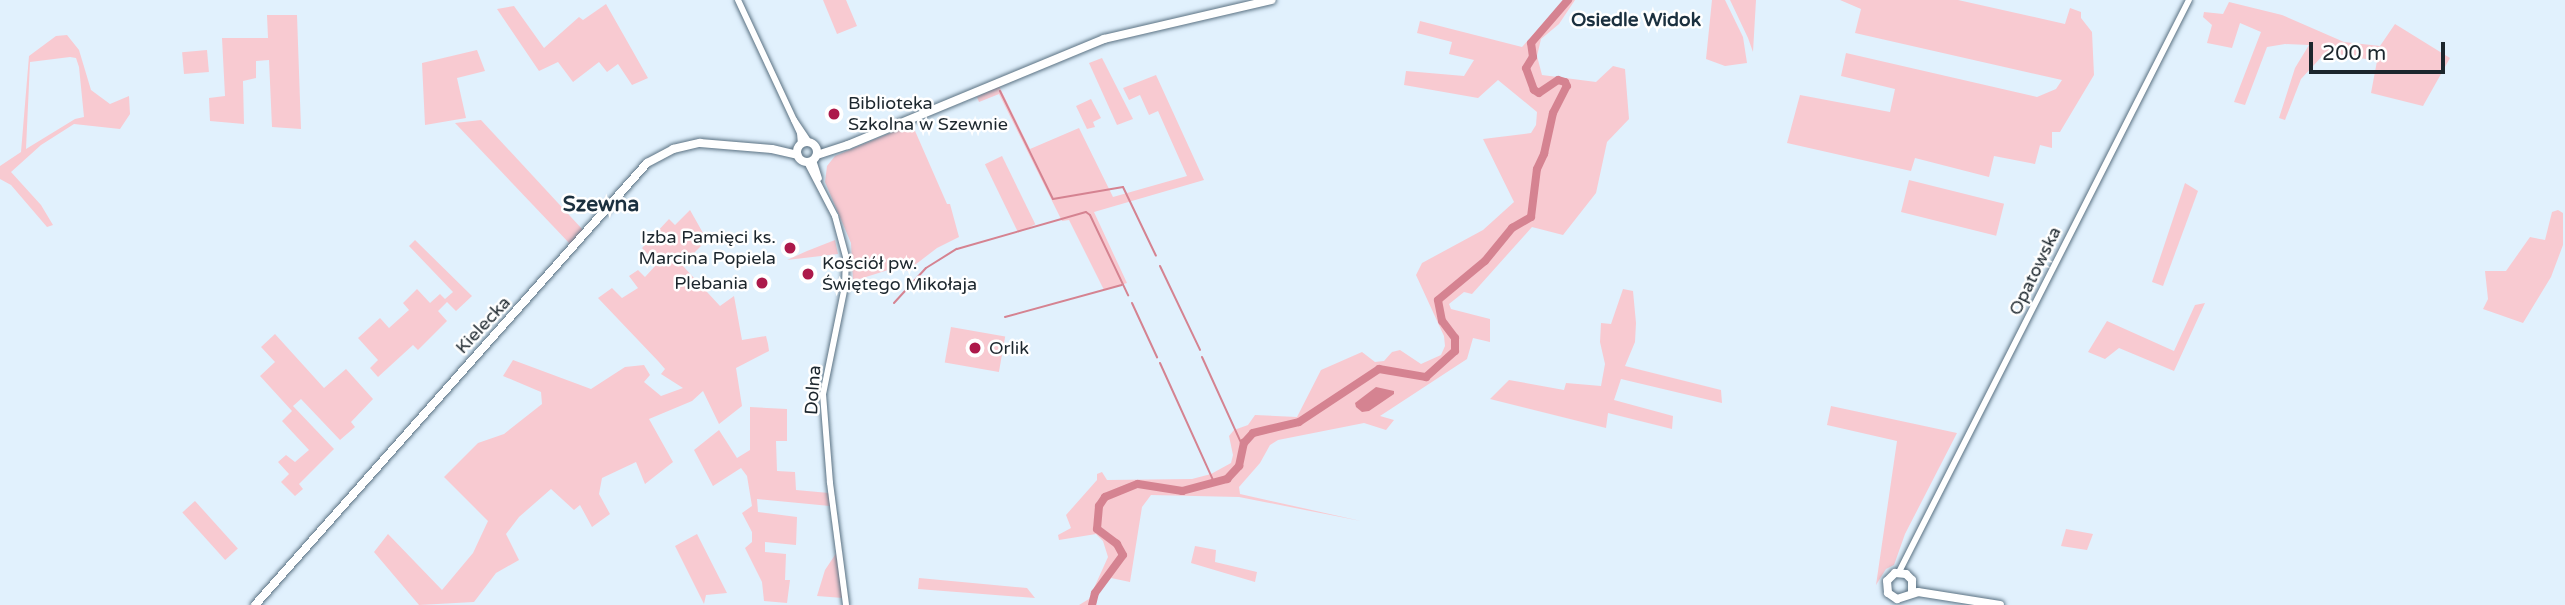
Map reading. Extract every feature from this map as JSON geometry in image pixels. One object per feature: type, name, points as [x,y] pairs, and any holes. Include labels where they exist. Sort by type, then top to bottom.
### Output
[{"type":"main road","points":[[813,157],[1104,39],[1272,0]]},
{"type":"main road","name":"Kielecka","points":[[255,605],[647,163],[669,150],[695,143],[772,149],[801,147]]},
{"type":"main road","points":[[801,147],[813,157]]},
{"type":"main road","points":[[801,147],[813,157]]},
{"type":"main road","points":[[1908,581],[1897,602],[1886,589],[1887,581],[1908,581],[1998,605]]},
{"type":"street","points":[[738,0],[793,118],[802,127],[801,147]]},
{"type":"street","name":"Opatowska","points":[[1908,581],[1909,555],[2189,0]]},
{"type":"street","name":"Dolna","points":[[813,157],[820,183],[841,230],[847,267],[823,394],[830,483],[846,605]]},
{"type":"shaded area","points":[[823,0],[846,0],[857,26],[837,34]]},
{"type":"shaded area","points":[[1564,0],[1575,0],[1559,24],[1541,39],[1537,56],[1542,75],[1596,82],[1613,66],[1625,69],[1629,119],[1607,142],[1596,193],[1563,235],[1532,227],[1472,294],[1464,292],[1449,304],[1451,309],[1490,319],[1490,342],[1473,338],[1467,359],[1380,416],[1394,420],[1386,430],[1364,423],[1278,440],[1270,445],[1260,463],[1239,487],[1240,494],[1361,521],[1239,497],[1151,495],[1142,507],[1130,582],[1111,578],[1098,592],[1096,605],[1079,605],[1089,599],[1108,557],[1103,541],[1096,534],[1059,540],[1058,535],[1071,528],[1066,515],[1097,480],[1097,474],[1102,472],[1107,480],[1192,479],[1211,474],[1231,463],[1233,455],[1229,436],[1234,430],[1248,425],[1255,415],[1297,417],[1321,370],[1362,352],[1375,362],[1384,361],[1392,352],[1400,350],[1421,364],[1441,355],[1445,346],[1444,336],[1416,275],[1422,263],[1483,230],[1514,202],[1483,139],[1531,133],[1536,125],[1537,112],[1498,80],[1478,98],[1404,85],[1406,71],[1464,76],[1474,60],[1449,54],[1452,42],[1417,33],[1420,21],[1522,47]]},
{"type":"shaded area","points":[[1712,0],[1725,0],[1743,37],[1747,63],[1725,66],[1706,59]]},
{"type":"shaded area","points":[[1730,0],[1756,0],[1753,52],[1748,38]]},
{"type":"shaded area","points":[[1840,0],[1958,0],[2065,24],[2070,8],[2081,12],[2081,18],[2092,32],[2094,75],[2060,132],[2052,132],[2052,148],[2040,145],[2035,164],[1994,156],[1989,177],[1915,158],[1911,171],[1787,143],[1800,95],[1890,112],[1895,89],[1841,76],[1846,53],[2037,97],[2056,89],[2062,80],[1855,33],[1861,9]]},
{"type":"shaded area","points":[[2229,2],[2282,15],[2344,42],[2380,46],[2395,24],[2450,58],[2423,106],[2371,93],[2377,61],[2326,52],[2301,79],[2285,120],[2279,118],[2295,68],[2309,45],[2285,44],[2267,47],[2245,105],[2234,102],[2261,32],[2240,23],[2232,48],[2207,43],[2212,25],[2203,17],[2204,12],[2223,14]]},
{"type":"shaded area","points":[[606,4],[648,78],[632,85],[618,64],[607,72],[599,62],[573,82],[558,62],[539,71],[497,9],[514,6],[544,48],[579,17],[583,20]]},
{"type":"shaded area","points":[[267,15],[297,15],[301,129],[272,127],[269,60],[256,61],[256,78],[243,81],[244,124],[210,121],[209,98],[225,96],[222,38],[268,38]]},
{"type":"shaded area","points":[[67,35],[79,50],[91,90],[110,104],[129,96],[130,114],[120,129],[74,124],[41,145],[11,172],[41,205],[53,225],[47,227],[11,185],[0,179],[0,166],[21,152],[29,56],[56,36]],"holes":[[[76,58],[84,117],[75,119],[26,149],[30,62]]]},
{"type":"shaded area","points":[[207,50],[209,72],[184,74],[182,52]]},
{"type":"shaded area","points":[[477,50],[485,71],[457,78],[466,118],[425,125],[422,63]]},
{"type":"shaded area","points":[[1102,58],[1133,119],[1117,125],[1089,63]]},
{"type":"shaded area","points":[[1156,75],[1204,180],[1094,212],[1127,283],[1104,290],[1069,220],[1062,221],[999,94],[979,102],[977,97],[999,86],[1030,149],[1079,128],[1113,197],[1187,176],[1158,111],[1149,115],[1140,95],[1129,100],[1123,88]]},
{"type":"shaded area","points":[[1091,99],[1101,118],[1093,122],[1095,127],[1087,129],[1076,106]]},
{"type":"shaded area","points":[[481,120],[583,230],[571,245],[455,123]]},
{"type":"shaded area","points":[[912,124],[947,204],[950,204],[959,237],[937,248],[907,271],[901,266],[853,281],[851,243],[825,182],[827,166],[835,156]]},
{"type":"shaded area","points":[[1002,156],[1035,224],[1018,233],[985,164]]},
{"type":"shaded area","points":[[1909,180],[2004,204],[1996,236],[1901,212]]},
{"type":"shaded area","points":[[2185,183],[2198,191],[2163,286],[2152,282]]},
{"type":"shaded area","points":[[690,210],[707,240],[682,265],[720,306],[734,296],[742,340],[766,336],[769,351],[736,368],[742,406],[719,424],[703,391],[692,401],[649,419],[673,462],[645,484],[636,462],[602,478],[599,494],[610,514],[592,527],[580,505],[574,510],[551,489],[519,517],[506,534],[519,560],[496,573],[474,602],[419,605],[374,552],[388,534],[442,590],[473,553],[488,521],[444,477],[478,443],[504,434],[542,404],[541,392],[503,376],[513,360],[591,389],[625,367],[644,365],[650,375],[644,382],[661,396],[683,388],[661,374],[665,369],[598,298],[612,288],[622,298],[638,288],[629,276],[638,270],[645,277],[657,264],[642,248],[669,219],[675,225]]},
{"type":"shaded area","points":[[2558,210],[2563,213],[2563,245],[2551,277],[2523,323],[2483,309],[2488,299],[2485,271],[2506,271],[2530,237],[2545,240],[2552,212]]},
{"type":"shaded area","points":[[415,240],[472,296],[456,311],[447,302],[438,311],[447,321],[418,350],[413,345],[378,377],[370,368],[378,360],[358,338],[380,318],[389,328],[409,310],[403,303],[417,289],[430,303],[440,294],[445,299],[453,292],[409,246]]},
{"type":"shaded area","points":[[835,240],[838,254],[787,260],[807,251]]},
{"type":"shaded area","points":[[1623,289],[1633,291],[1636,323],[1635,342],[1625,366],[1721,390],[1722,403],[1621,379],[1614,400],[1673,416],[1672,429],[1608,413],[1606,428],[1490,399],[1509,380],[1564,390],[1566,383],[1601,386],[1605,364],[1600,342],[1601,323],[1611,324]]},
{"type":"shaded area","points":[[2205,303],[2174,371],[2119,348],[2105,359],[2088,352],[2107,321],[2174,351],[2195,305]]},
{"type":"shaded area","name":"Orlik","points":[[951,327],[1005,337],[999,372],[945,362]]},
{"type":"shaded area","points":[[275,334],[324,388],[346,369],[373,399],[351,422],[355,427],[340,440],[301,399],[293,406],[334,449],[299,484],[303,489],[295,496],[281,482],[289,474],[278,462],[286,455],[295,462],[309,450],[282,421],[292,411],[260,376],[275,362],[261,347]]},
{"type":"shaded area","points":[[1376,387],[1394,391],[1394,394],[1369,411],[1362,412],[1355,403]]},
{"type":"shaded area","points":[[1831,406],[1957,433],[1905,534],[1894,565],[1886,569],[1876,585],[1897,441],[1827,425]]},
{"type":"shaded area","points":[[750,407],[787,409],[787,441],[776,441],[777,471],[795,472],[796,490],[829,493],[830,506],[757,499],[758,512],[797,517],[796,545],[765,542],[765,552],[786,554],[785,580],[790,580],[787,603],[764,601],[762,582],[745,548],[752,542],[752,532],[742,513],[752,506],[747,476],[741,468],[713,486],[694,450],[719,430],[737,458],[750,450]]},
{"type":"shaded area","points":[[195,501],[238,549],[225,560],[182,512]]},
{"type":"shaded area","points":[[2066,529],[2093,534],[2087,550],[2061,546]]},
{"type":"shaded area","points":[[697,534],[727,593],[706,595],[704,604],[675,546]]},
{"type":"shaded area","points":[[1195,546],[1216,550],[1215,562],[1257,572],[1255,582],[1191,563]]},
{"type":"shaded area","points":[[837,552],[843,598],[817,596],[825,570]]},
{"type":"shaded area","points":[[919,578],[1027,588],[1035,598],[918,589]]},
{"type":"waterway","points":[[1092,605],[1095,593],[1123,555],[1117,544],[1097,529],[1099,506],[1105,497],[1138,484],[1182,491],[1227,479],[1239,466],[1244,443],[1253,433],[1299,422],[1379,369],[1426,377],[1455,351],[1455,338],[1442,321],[1438,300],[1485,261],[1512,228],[1531,217],[1537,169],[1544,154],[1553,113],[1567,86],[1565,82],[1558,80],[1539,93],[1534,90],[1526,68],[1533,57],[1531,43],[1568,0]]},
{"type":"waterway","points":[[1000,91],[1053,199],[1123,187],[1156,256]]},
{"type":"waterway","points":[[894,303],[926,268],[957,249],[1086,212],[1090,215],[1128,295]]},
{"type":"waterway","points":[[1160,266],[1200,350]]},
{"type":"waterway","points":[[1005,317],[1122,285]]},
{"type":"waterway","points":[[1132,303],[1157,357]]},
{"type":"waterway","points":[[1202,357],[1243,447]]},
{"type":"waterway","points":[[1160,363],[1214,482]]},
{"type":"place","name":"Biblioteka Szkolna w Szewnie","points":[[834,114]]},
{"type":"place","name":"Izba Pamięci ks. Marcina Popiela","points":[[790,248]]},
{"type":"place","name":"Kościół pw. Świętego Mikołaja","points":[[808,274]]},
{"type":"place","name":"Plebania","points":[[762,283]]},
{"type":"place","name":"Orlik","points":[[975,348]]},
{"type":"district","name":"Osiedle Widok","points":[[1636,21]]},
{"type":"district","name":"Szewna","points":[[601,205]]}]
